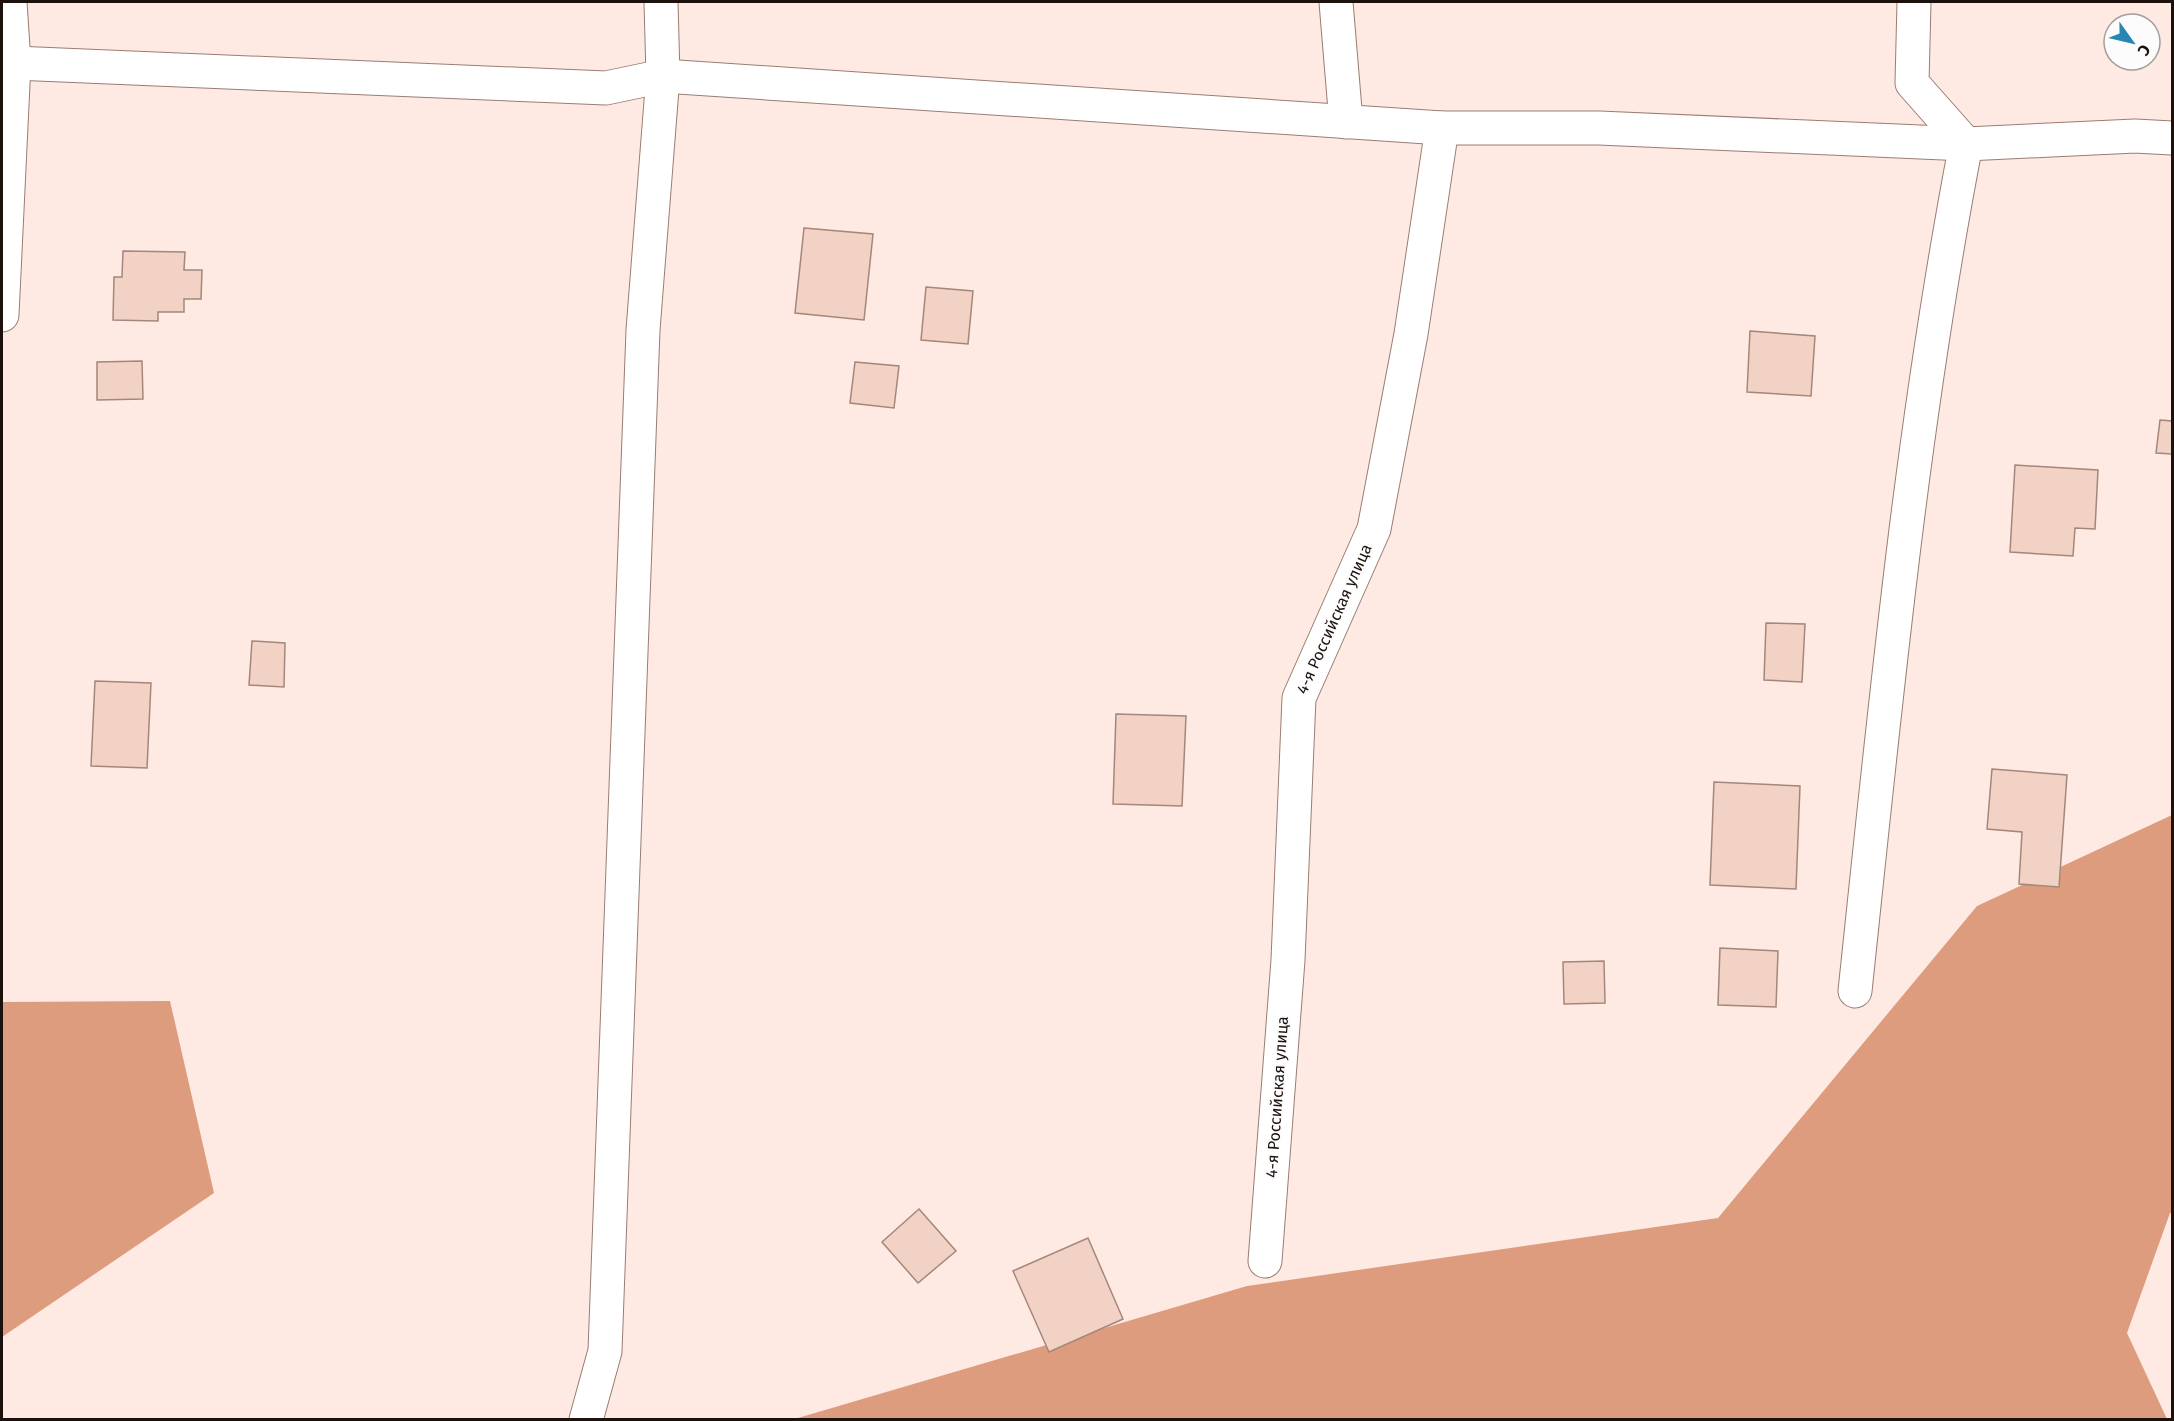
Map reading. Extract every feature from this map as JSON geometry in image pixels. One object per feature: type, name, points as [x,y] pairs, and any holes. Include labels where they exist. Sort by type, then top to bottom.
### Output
[{"type":"street","points":[[2,315],[14,63],[10,2]]},
{"type":"street","points":[[586,1419],[604,1351],[643,330],[663,76],[661,2]]},
{"type":"street","points":[[1336,2],[1346,122]]},
{"type":"street","points":[[1914,2],[1912,83],[1966,144]]},
{"type":"street","points":[[14,63],[606,88],[663,76],[1442,128],[1599,128],[1966,144],[2135,136],[2172,138]]},
{"type":"street","name":"4-я Российская улица","points":[[1266,1261],[1288,960],[1299,698],[1374,529],[1411,334],[1442,128]]},
{"type":"street","points":[[1854,991],[1918,440],[1947,242],[1966,144]]},
{"type":"shaded area","points":[[2172,815],[2172,1213],[2170,1213],[2127,1333],[2167,1419],[791,1420],[1247,1286],[1718,1218],[1977,906]]},
{"type":"shaded area","points":[[170,1001],[214,1193],[2,1337],[2,1002]]},
{"type":"building","points":[[804,228],[873,234],[864,320],[795,313]]},
{"type":"building","points":[[123,251],[185,252],[184,270],[202,270],[201,299],[184,299],[184,312],[158,312],[158,321],[113,320],[114,277],[122,277]]},
{"type":"building","points":[[926,287],[973,291],[968,344],[921,340]]},
{"type":"building","points":[[1750,331],[1815,336],[1811,396],[1747,392]]},
{"type":"building","points":[[142,361],[143,399],[97,400],[97,362]]},
{"type":"building","points":[[855,362],[899,366],[894,408],[850,403]]},
{"type":"building","points":[[2160,420],[2172,421],[2172,454],[2156,453]]},
{"type":"building","points":[[2015,465],[2098,470],[2095,529],[2075,528],[2073,556],[2010,552]]},
{"type":"building","points":[[1766,623],[1805,624],[1802,682],[1764,680]]},
{"type":"building","points":[[252,641],[285,643],[284,687],[249,685]]},
{"type":"building","points":[[95,681],[151,683],[147,768],[91,766]]},
{"type":"building","points":[[1116,714],[1186,716],[1182,806],[1113,804]]},
{"type":"building","points":[[1992,769],[2067,775],[2059,887],[2019,884],[2022,832],[1987,829]]},
{"type":"building","points":[[1714,782],[1800,786],[1796,889],[1710,885]]},
{"type":"building","points":[[1720,948],[1778,951],[1776,1007],[1718,1005]]},
{"type":"building","points":[[1604,961],[1605,1003],[1564,1004],[1563,962]]},
{"type":"building","points":[[919,1209],[956,1251],[918,1283],[882,1242]]},
{"type":"building","points":[[1088,1238],[1123,1319],[1049,1352],[1013,1271]]}]
